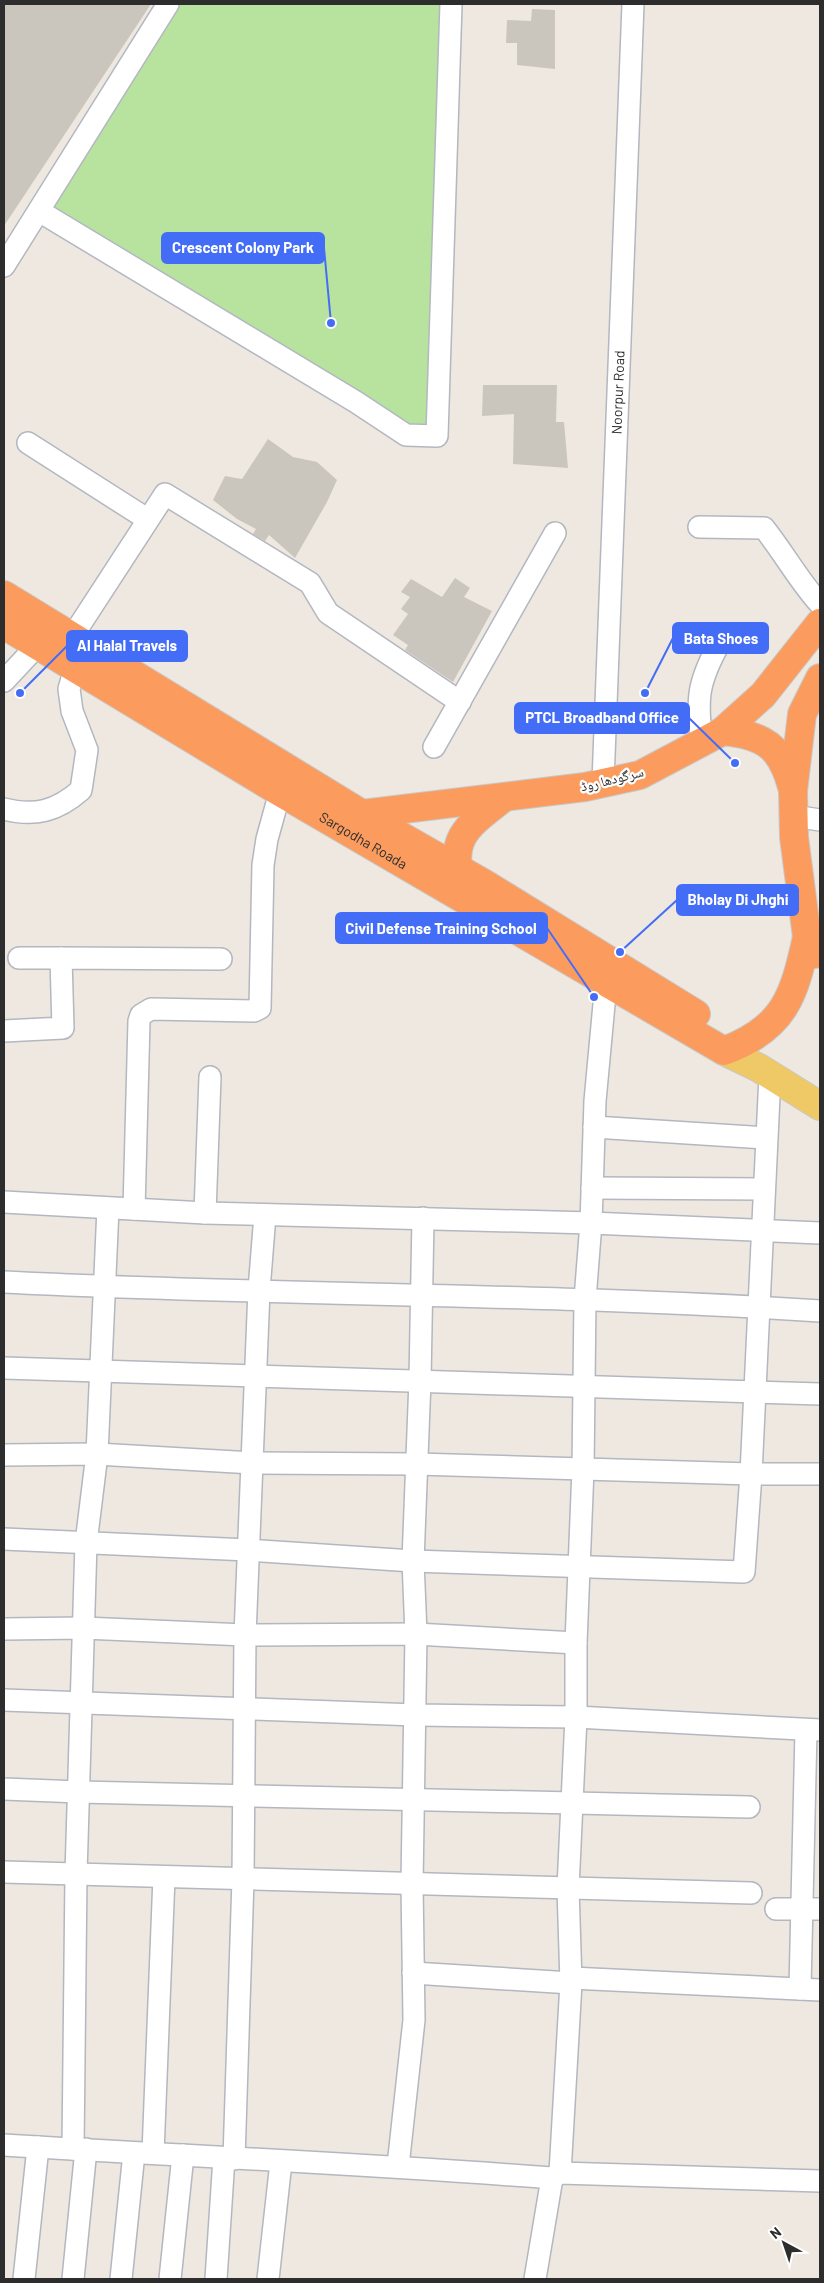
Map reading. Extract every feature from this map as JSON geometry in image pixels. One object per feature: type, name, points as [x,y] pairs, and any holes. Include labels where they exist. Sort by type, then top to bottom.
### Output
[{"type":"highway","name":"Sargodha Roada","points":[[4,596],[55,636],[457,868],[734,1047]]},
{"type":"highway","name":"Sargodha Roada","points":[[4,625],[55,636],[75,668],[280,792],[606,983],[734,1047]]},
{"type":"highway","name":"سرگودھا روڈ","points":[[362,814],[585,787],[640,775],[713,736],[763,695],[816,629]]},
{"type":"highway","points":[[793,804],[802,714],[819,682]]},
{"type":"highway","points":[[713,736],[749,733],[771,746],[786,766],[816,956],[797,982],[778,1016],[766,1030],[734,1047]]},
{"type":"highway","points":[[465,900],[457,868],[456,851],[464,832],[478,817],[502,798]]},
{"type":"main road","points":[[734,1047],[770,1075],[820,1106]]},
{"type":"main road","points":[[734,1047],[820,1090]]},
{"type":"street","points":[[4,266],[168,4]]},
{"type":"street","points":[[38,211],[356,402],[406,435],[437,436],[451,4]]},
{"type":"street","name":"Noorpur Road","points":[[603,782],[633,4]]},
{"type":"street","points":[[28,443],[147,519]]},
{"type":"street","points":[[4,681],[55,636],[147,519],[161,496],[165,494],[310,583],[328,613],[460,702]]},
{"type":"street","points":[[699,527],[764,528],[780,547],[808,591],[820,604]]},
{"type":"street","points":[[434,747],[555,533]]},
{"type":"street","points":[[713,736],[698,711],[699,690],[706,668],[719,644]]},
{"type":"street","points":[[4,809],[17,812],[46,810],[66,803],[81,790],[87,750],[72,711],[69,689],[75,668]]},
{"type":"street","points":[[134,1209],[139,1021],[141,1015],[151,1009],[254,1012],[260,1008],[263,864],[267,840],[280,792]]},
{"type":"street","points":[[793,804],[820,820]]},
{"type":"street","points":[[18,958],[221,960]]},
{"type":"street","points":[[4,1031],[63,1028],[61,958]]},
{"type":"street","points":[[535,2279],[556,2176],[571,1980],[568,1888],[576,1717],[578,1565],[585,1387],[585,1299],[591,1223],[594,1127],[606,983]]},
{"type":"street","points":[[4,1539],[248,1550],[413,1561],[744,1572],[751,1474],[770,1075]]},
{"type":"street","points":[[205,1213],[210,1077]]},
{"type":"street","points":[[594,1127],[766,1138]]},
{"type":"street","points":[[592,1188],[764,1189]]},
{"type":"street","points":[[4,1202],[205,1213],[591,1223],[820,1233]]},
{"type":"street","points":[[74,2279],[80,2149],[76,1874],[83,1703],[86,1543],[97,1454],[106,1288],[108,1208]]},
{"type":"street","points":[[216,2279],[229,2158],[243,1879],[245,1634],[259,1290],[265,1215]]},
{"type":"street","points":[[398,2166],[414,2020],[412,1884],[416,1634],[413,1561],[424,1218]]},
{"type":"street","points":[[4,1282],[106,1288],[259,1290],[585,1299],[820,1311]]},
{"type":"street","points":[[4,1368],[820,1394]]},
{"type":"street","points":[[4,1455],[97,1454],[253,1463],[417,1464],[751,1474],[820,1474]]},
{"type":"street","points":[[4,1629],[84,1628],[245,1634],[416,1634],[576,1644]]},
{"type":"street","points":[[4,1700],[416,1715],[576,1717],[813,1730],[810,1990],[414,1973]]},
{"type":"street","points":[[4,1789],[243,1796],[749,1806]]},
{"type":"street","points":[[4,1872],[751,1893]]},
{"type":"street","points":[[121,2279],[143,2153],[164,1877]]},
{"type":"street","points":[[776,1909],[811,1909]]},
{"type":"street","points":[[4,2145],[556,2176],[820,2181]]},
{"type":"street","points":[[24,2279],[38,2147]]},
{"type":"street","points":[[170,2279],[183,2155]]},
{"type":"street","points":[[268,2279],[281,2162]]},
{"type":"green space","points":[[169,4],[450,4],[437,436],[422,435],[39,211]]},
{"type":"building","points":[[4,4],[151,4],[4,226]]},
{"type":"building","points":[[532,9],[555,10],[555,69],[517,65],[517,43],[506,43],[507,20],[531,21]]},
{"type":"building","points":[[483,385],[557,385],[556,422],[564,422],[568,468],[513,464],[514,414],[482,416]]},
{"type":"building","points":[[268,439],[293,457],[317,462],[337,480],[327,502],[295,558],[269,535],[265,541],[253,534],[256,529],[237,519],[213,500],[225,476],[242,479]]},
{"type":"building","points":[[455,578],[470,588],[464,597],[492,611],[453,682],[405,650],[408,645],[393,635],[408,614],[401,609],[410,597],[401,592],[411,579],[442,597]]},
{"type":"place","name":"Crescent Colony Park","points":[[331,323]]},
{"type":"place","name":"Al Halal Travels","points":[[20,693]]},
{"type":"place","name":"Bata Shoes","points":[[645,693]]},
{"type":"place","name":"PTCL Broadband Office","points":[[735,763]]},
{"type":"place","name":"Bholay Di Jhghi","points":[[620,952]]},
{"type":"place","name":"Civil Defense Training School","points":[[594,997]]}]
